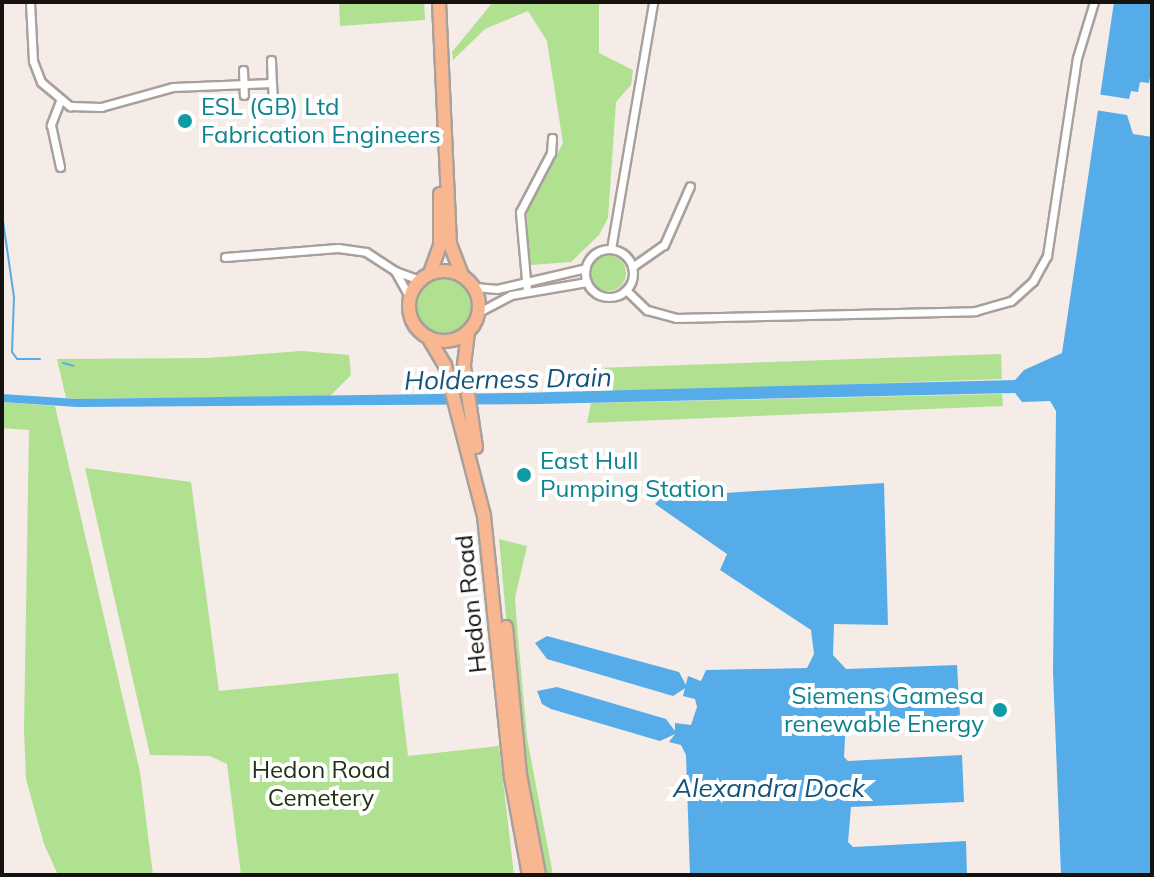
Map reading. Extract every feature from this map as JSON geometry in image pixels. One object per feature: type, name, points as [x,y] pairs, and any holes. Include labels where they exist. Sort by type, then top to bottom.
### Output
[{"type":"highway","points":[[431,2],[440,239],[425,277],[410,298],[412,321],[428,337],[449,341],[468,332],[479,312],[475,287],[462,275],[450,244],[439,2]]},
{"type":"highway","points":[[425,277],[462,275]]},
{"type":"highway","name":"Hedon Road","points":[[468,332],[464,411],[484,516],[511,777],[529,875]]},
{"type":"highway","name":"Hedon Road","points":[[428,337],[443,359],[464,411],[491,516],[520,775],[539,875]]},
{"type":"street","points":[[30,2],[33,61],[41,82],[60,101],[84,109],[129,101],[173,83],[206,86],[272,83]]},
{"type":"street","points":[[611,249],[653,2]]},
{"type":"street","points":[[626,290],[647,310],[676,318],[975,311],[1011,301],[1033,281],[1047,256],[1077,58],[1094,2]]},
{"type":"street","points":[[271,60],[273,101]]},
{"type":"street","points":[[243,70],[244,95]]},
{"type":"street","points":[[206,86],[206,96]]},
{"type":"street","points":[[145,106],[147,92]]},
{"type":"street","points":[[60,101],[51,125],[60,167]]},
{"type":"street","points":[[526,287],[521,204],[551,153],[552,138]]},
{"type":"street","points":[[626,290],[632,267],[664,245],[690,186]]},
{"type":"street","points":[[225,257],[350,248],[366,252],[395,271],[425,277]]},
{"type":"street","points":[[626,290],[604,297],[587,282],[586,268],[595,254],[611,249],[624,255],[632,267]]},
{"type":"street","points":[[479,312],[526,287],[586,268]]},
{"type":"street","points":[[395,271],[410,298]]},
{"type":"street","points":[[475,287],[587,282]]},
{"type":"green space","points":[[339,2],[424,2],[425,20],[340,26]]},
{"type":"green space","points":[[493,2],[599,2],[599,53],[633,70],[631,85],[616,102],[608,218],[599,235],[571,262],[531,265],[528,257],[527,211],[563,143],[547,41],[528,11],[485,29],[453,60],[452,52]]},
{"type":"green space","points":[[608,255],[621,260],[626,273],[621,286],[608,291],[595,286],[590,273],[595,260]]},
{"type":"green space","points":[[444,277],[455,279],[464,286],[471,295],[471,317],[464,326],[455,333],[444,335],[433,333],[424,326],[417,317],[415,306],[417,295],[424,286],[433,279]]},
{"type":"green space","points":[[302,351],[349,355],[351,375],[330,396],[77,399],[66,398],[57,359],[207,358]]},
{"type":"green space","points":[[1001,354],[1002,379],[605,393],[604,368]]},
{"type":"green space","points":[[1002,394],[1003,406],[587,423],[591,403]]},
{"type":"green space","points":[[2,402],[55,406],[140,772],[153,875],[58,875],[44,844],[26,779],[24,730],[29,430],[2,428]]},
{"type":"green space","name":"Hedon Road Cemetery","points":[[85,468],[191,482],[219,691],[398,673],[408,756],[499,746],[514,875],[241,875],[227,764],[210,756],[150,755]]},
{"type":"green space","points":[[499,539],[527,546],[515,598],[517,626],[527,738],[553,875],[541,875],[513,693]]},
{"type":"water","points":[[1114,2],[1152,2],[1152,875],[1061,875],[1053,672],[1056,411],[1050,401],[1022,402],[1015,393],[539,404],[77,407],[2,402],[2,394],[77,399],[517,393],[1015,380],[1024,370],[1062,353]]},
{"type":"water","name":"Alexandra Dock","points":[[884,483],[888,625],[834,624],[833,655],[846,669],[957,665],[960,716],[846,721],[844,757],[848,761],[962,755],[964,802],[851,807],[848,842],[853,847],[966,841],[967,875],[690,875],[686,755],[681,745],[669,742],[675,734],[660,741],[551,709],[542,704],[537,691],[557,687],[666,719],[675,731],[675,723],[691,725],[697,707],[695,699],[683,696],[688,676],[701,681],[706,670],[807,668],[814,654],[811,630],[720,570],[727,554],[655,504],[662,497]]},
{"type":"water","points":[[547,636],[679,672],[687,687],[673,696],[547,659],[535,643]]},
{"type":"pier","points":[[1152,63],[1152,137],[1133,134],[1127,115],[1095,110],[1097,94],[1129,99],[1131,91],[1138,92],[1140,82],[1149,83]]},
{"type":"waterway","points":[[2,214],[14,297],[12,352],[17,359],[40,359]]},
{"type":"waterway","points":[[63,363],[74,366]]},
{"type":"place","name":"ESL (GB) Ltd Fabrication Engineers","points":[[185,121]]},
{"type":"place","name":"East Hull Pumping Station","points":[[524,475]]},
{"type":"place","name":"Siemens Gamesa renewable Energy","points":[[1000,710]]},
{"type":"water label","name":"Holderness Drain","points":[[508,379]]}]
